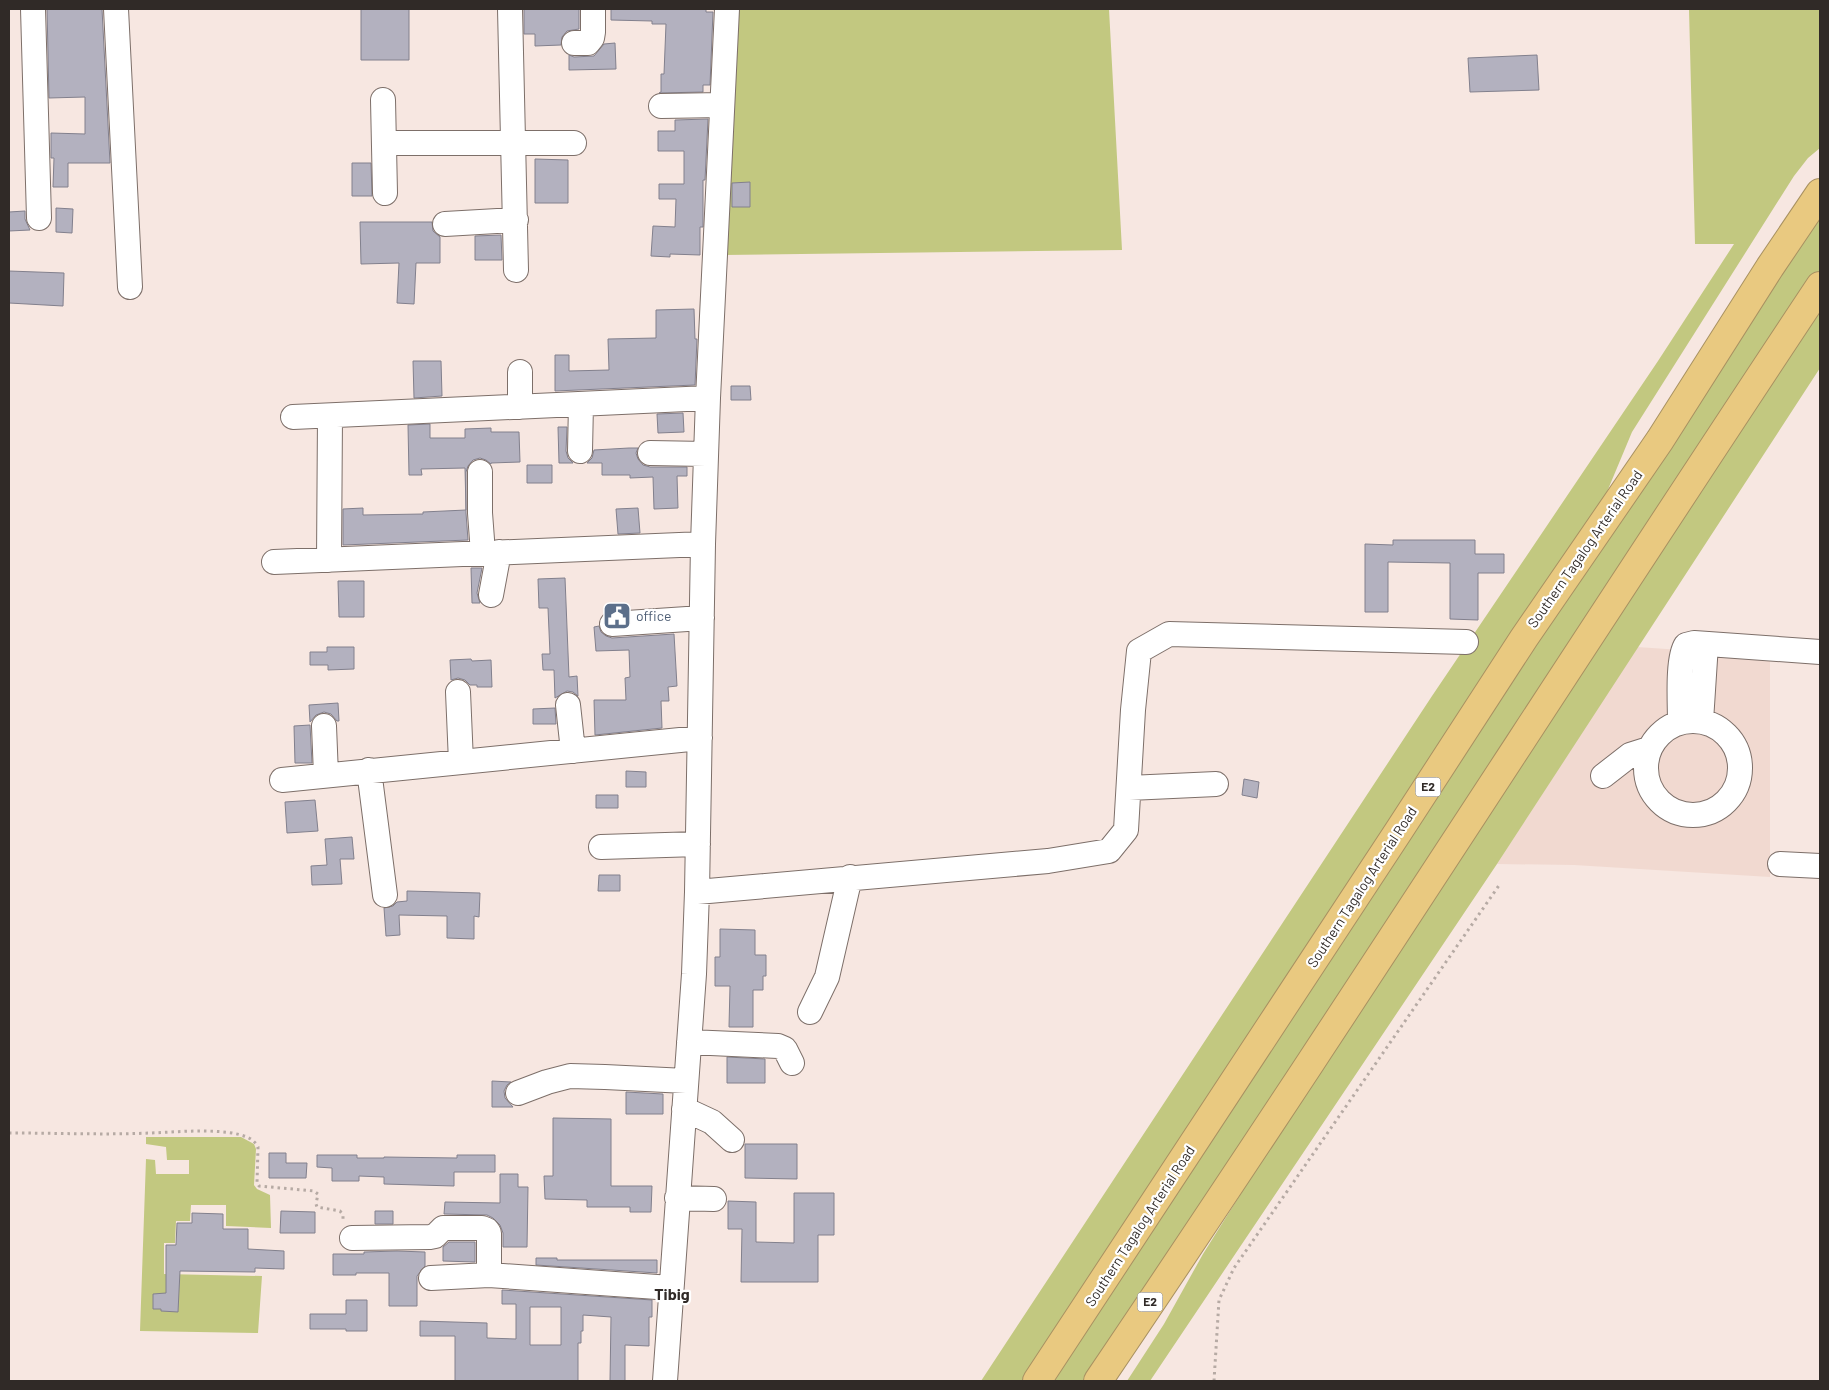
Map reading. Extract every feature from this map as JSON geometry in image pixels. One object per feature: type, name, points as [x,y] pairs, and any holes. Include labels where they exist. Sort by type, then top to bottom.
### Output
[{"type":"highway","name":"Southern Tagalog Arterial Road","points":[[1037,1381],[1524,638],[1660,440],[1820,193]]},
{"type":"highway","name":"E2","points":[[1098,1381],[1820,286]]},
{"type":"highway","points":[[1111,1381],[1203,1222]]},
{"type":"street","points":[[33,9],[39,218]]},
{"type":"street","points":[[116,9],[130,287]]},
{"type":"street","points":[[510,9],[516,270]]},
{"type":"street","points":[[574,43],[588,43],[592,38],[593,9]]},
{"type":"street","points":[[665,1381],[689,1042],[697,892],[706,454],[727,9]]},
{"type":"street","points":[[383,100],[385,193]]},
{"type":"street","points":[[661,106],[722,105]]},
{"type":"street","points":[[385,142],[574,143]]},
{"type":"street","points":[[445,224],[516,220]]},
{"type":"street","points":[[520,372],[520,407]]},
{"type":"street","points":[[293,417],[708,398]]},
{"type":"street","points":[[580,451],[581,404]]},
{"type":"street","points":[[329,560],[330,416]]},
{"type":"street","points":[[650,453],[706,454]]},
{"type":"street","points":[[480,472],[480,513],[491,553],[491,595]]},
{"type":"street","points":[[274,562],[703,544]]},
{"type":"street","points":[[612,624],[702,618]]},
{"type":"street","points":[[697,892],[1048,861],[1109,851],[1126,830],[1133,710],[1139,651],[1169,634],[1466,642]]},
{"type":"street","points":[[1690,722],[1695,646],[1763,646],[1820,652]]},
{"type":"street","points":[[458,692],[460,762]]},
{"type":"street","points":[[568,705],[572,751]]},
{"type":"street","points":[[1690,722],[1721,730],[1735,746],[1740,761],[1740,777],[1727,800],[1715,810],[1705,814],[1684,815],[1664,806],[1650,790],[1645,765],[1649,749],[1661,732],[1690,722]]},
{"type":"street","points":[[324,726],[326,775]]},
{"type":"street","points":[[282,780],[700,738]]},
{"type":"street","points":[[1603,776],[1630,755],[1649,749]]},
{"type":"street","points":[[369,770],[385,894]]},
{"type":"street","points":[[1129,788],[1216,784]]},
{"type":"street","points":[[601,847],[698,844]]},
{"type":"street","points":[[1780,864],[1820,866]]},
{"type":"street","points":[[810,1012],[827,977],[850,877]]},
{"type":"street","points":[[689,1042],[778,1046],[785,1049],[792,1063]]},
{"type":"street","points":[[518,1092],[570,1076],[606,1076],[686,1081]]},
{"type":"street","points":[[684,1109],[712,1122],[732,1140]]},
{"type":"street","points":[[677,1198],[714,1199]]},
{"type":"street","points":[[352,1238],[430,1237],[443,1228],[484,1228],[489,1233],[489,1274]]},
{"type":"street","points":[[431,1278],[489,1274],[671,1288]]},
{"type":"path","points":[[1214,1381],[1219,1300],[1234,1268],[1500,884]]},
{"type":"path","points":[[9,1133],[188,1131],[231,1133],[247,1137],[258,1147],[258,1186],[314,1191],[318,1194],[317,1207],[337,1210],[342,1213],[344,1237],[352,1238]]},
{"type":"shaded area","points":[[1637,647],[1770,656],[1770,877],[1574,865],[1497,864]]},
{"type":"green space","points":[[730,9],[1109,9],[1122,250],[724,255]]},
{"type":"green space","points":[[1689,9],[1820,9],[1820,148],[1808,158],[1794,176],[1632,432],[1599,511],[1025,1381],[981,1381],[1432,696],[1658,361],[1734,244],[1695,244]]},
{"type":"green space","points":[[1820,216],[1820,271],[1087,1381],[1050,1381],[1512,677]]},
{"type":"green space","points":[[1820,311],[1820,368],[1497,864],[1150,1381],[1127,1381],[1164,1324],[1203,1254],[1319,1069]]},
{"type":"green space","points":[[146,1137],[241,1137],[254,1144],[256,1149],[254,1185],[257,1189],[270,1195],[271,1228],[226,1226],[226,1205],[191,1205],[190,1221],[176,1221],[175,1243],[164,1243],[164,1274],[262,1276],[258,1333],[140,1331],[146,1159],[155,1160],[156,1174],[189,1174],[189,1160],[167,1160],[166,1147],[146,1144]]},
{"type":"building","points":[[47,9],[102,9],[110,163],[68,163],[68,187],[53,187],[54,158],[51,158],[51,133],[85,134],[85,97],[49,98]]},
{"type":"building","points":[[361,9],[409,9],[409,60],[361,60]]},
{"type":"building","points":[[524,9],[579,9],[579,29],[567,31],[562,37],[561,45],[535,46],[535,34],[524,34]]},
{"type":"building","points":[[611,9],[706,9],[706,12],[713,12],[710,85],[703,85],[703,92],[659,93],[661,92],[661,74],[664,74],[666,24],[652,24],[652,21],[611,20]]},
{"type":"building","points":[[615,43],[616,69],[569,70],[569,55],[574,57],[594,56],[604,44]]},
{"type":"building","points":[[1537,55],[1539,90],[1470,92],[1468,58]]},
{"type":"building","points":[[708,119],[705,180],[703,180],[703,227],[700,227],[700,255],[670,254],[670,257],[651,256],[653,226],[675,227],[676,199],[659,199],[659,184],[684,184],[684,151],[658,151],[658,131],[675,131],[675,120]]},
{"type":"building","points":[[535,159],[568,160],[568,203],[535,203]]},
{"type":"building","points":[[352,163],[371,163],[372,196],[352,196]]},
{"type":"building","points":[[750,182],[750,207],[732,207],[732,183]]},
{"type":"building","points":[[56,208],[73,209],[72,233],[56,232]]},
{"type":"building","points":[[25,211],[25,219],[30,230],[9,231],[9,212]]},
{"type":"building","points":[[360,222],[432,222],[433,231],[440,237],[440,263],[416,263],[414,304],[397,303],[399,263],[361,264]]},
{"type":"building","points":[[501,235],[502,260],[475,260],[475,236]]},
{"type":"building","points":[[9,271],[64,273],[63,306],[9,303]]},
{"type":"building","points":[[694,309],[695,339],[697,339],[695,385],[555,391],[555,355],[569,355],[569,371],[609,370],[608,339],[656,338],[656,310]]},
{"type":"building","points":[[413,361],[441,361],[442,396],[414,398]]},
{"type":"building","points":[[731,386],[750,386],[751,400],[731,400]]},
{"type":"building","points":[[683,413],[684,432],[658,433],[657,414]]},
{"type":"building","points":[[430,424],[430,438],[465,438],[465,429],[491,428],[491,432],[519,432],[520,462],[491,464],[480,458],[473,460],[466,472],[466,510],[465,468],[421,469],[422,475],[409,475],[408,425]]},
{"type":"building","points":[[558,427],[567,427],[566,451],[568,458],[573,463],[559,463]]},
{"type":"building","points":[[638,448],[636,453],[643,465],[650,467],[687,467],[687,476],[677,476],[678,508],[654,509],[653,477],[630,478],[630,475],[602,475],[602,463],[587,463],[592,458],[594,450]]},
{"type":"building","points":[[527,465],[552,465],[552,483],[527,483]]},
{"type":"building","points":[[363,508],[363,515],[423,514],[423,512],[466,510],[468,540],[343,545],[343,509]]},
{"type":"building","points":[[638,508],[640,533],[618,534],[616,509]]},
{"type":"building","points":[[1393,540],[1475,540],[1475,554],[1504,554],[1504,573],[1478,573],[1478,620],[1450,619],[1450,563],[1388,562],[1388,612],[1365,612],[1365,544],[1393,545]]},
{"type":"building","points":[[471,568],[482,568],[477,593],[480,603],[472,603]]},
{"type":"building","points":[[565,578],[569,677],[577,676],[578,696],[573,692],[567,691],[555,698],[554,670],[543,670],[542,654],[550,654],[548,608],[539,608],[538,579]]},
{"type":"building","points":[[338,581],[364,581],[364,617],[339,617]]},
{"type":"building","points":[[599,626],[601,632],[612,638],[674,634],[677,686],[668,687],[669,701],[661,701],[662,728],[595,735],[594,700],[626,700],[625,678],[630,677],[629,650],[596,651],[594,627]]},
{"type":"building","points":[[327,647],[354,647],[354,669],[328,670],[328,665],[310,665],[310,652],[327,652]]},
{"type":"building","points":[[471,659],[472,661],[491,660],[492,687],[477,687],[477,685],[470,685],[465,680],[458,678],[451,680],[450,660]]},
{"type":"building","points":[[338,703],[339,721],[331,714],[324,712],[316,715],[310,722],[309,705]]},
{"type":"building","points":[[555,708],[556,724],[533,724],[533,709]]},
{"type":"building","points":[[310,725],[312,763],[295,763],[294,726]]},
{"type":"building","points":[[626,771],[646,772],[646,787],[626,787]]},
{"type":"building","points":[[1244,779],[1259,782],[1257,798],[1242,795]]},
{"type":"building","points":[[596,795],[618,795],[618,808],[596,808]]},
{"type":"building","points":[[315,800],[318,831],[287,833],[285,802]]},
{"type":"building","points":[[352,837],[354,859],[340,859],[342,884],[312,885],[311,866],[327,865],[325,839]]},
{"type":"building","points":[[599,875],[620,875],[620,891],[598,891]]},
{"type":"building","points":[[407,891],[480,893],[479,917],[474,916],[474,939],[447,938],[447,916],[399,915],[400,935],[386,936],[384,908],[393,906],[397,902],[407,901]]},
{"type":"building","points":[[720,929],[755,930],[755,955],[766,955],[766,976],[763,976],[763,990],[753,990],[753,1027],[729,1027],[730,986],[715,986],[715,957],[720,957]]},
{"type":"building","points":[[727,1057],[765,1059],[765,1083],[727,1083]]},
{"type":"building","points":[[492,1081],[511,1082],[504,1091],[505,1098],[513,1107],[492,1107]]},
{"type":"building","points":[[626,1092],[663,1094],[663,1114],[626,1114]]},
{"type":"building","points":[[553,1118],[611,1119],[611,1186],[652,1186],[651,1212],[630,1212],[630,1207],[587,1207],[587,1200],[545,1199],[544,1176],[553,1176]]},
{"type":"building","points":[[745,1144],[797,1144],[797,1179],[745,1178]]},
{"type":"building","points":[[269,1153],[286,1153],[286,1163],[307,1163],[306,1178],[269,1178]]},
{"type":"building","points":[[317,1155],[357,1155],[357,1158],[457,1158],[457,1155],[495,1155],[495,1172],[454,1172],[454,1186],[384,1184],[384,1177],[359,1176],[359,1181],[332,1181],[332,1168],[317,1167]]},
{"type":"building","points":[[500,1174],[518,1174],[518,1187],[528,1187],[527,1247],[503,1247],[503,1233],[500,1225],[487,1215],[444,1214],[445,1202],[500,1203]]},
{"type":"building","points":[[794,1193],[834,1193],[834,1235],[818,1235],[818,1282],[741,1282],[742,1229],[728,1229],[728,1201],[756,1202],[756,1242],[794,1243]]},
{"type":"building","points":[[281,1211],[315,1212],[315,1233],[280,1233]]},
{"type":"building","points":[[375,1211],[393,1211],[393,1224],[375,1224]]},
{"type":"building","points":[[192,1213],[223,1214],[223,1229],[248,1229],[248,1249],[284,1251],[284,1269],[255,1268],[255,1272],[180,1271],[178,1312],[153,1309],[153,1294],[166,1293],[166,1245],[176,1245],[177,1223],[192,1223]]},
{"type":"building","points":[[449,1242],[475,1242],[475,1262],[443,1261],[443,1247]]},
{"type":"building","points":[[397,1251],[425,1252],[425,1266],[417,1276],[417,1306],[389,1306],[389,1273],[333,1275],[333,1254]]},
{"type":"building","points":[[536,1258],[557,1258],[557,1260],[657,1260],[657,1273],[536,1265]]},
{"type":"building","points":[[502,1290],[652,1300],[652,1317],[649,1317],[649,1346],[625,1345],[625,1381],[610,1381],[611,1317],[583,1315],[581,1343],[578,1343],[578,1381],[455,1381],[455,1336],[420,1336],[420,1321],[487,1323],[487,1338],[516,1339],[516,1304],[502,1304]],"holes":[[[530,1307],[561,1307],[561,1345],[530,1345]]]},
{"type":"building","points":[[346,1300],[367,1300],[367,1331],[310,1329],[310,1314],[346,1314]]},
{"type":"place","name":"office","points":[[617,616]]},
{"type":"district","name":"Tibig","points":[[672,1294]]}]
